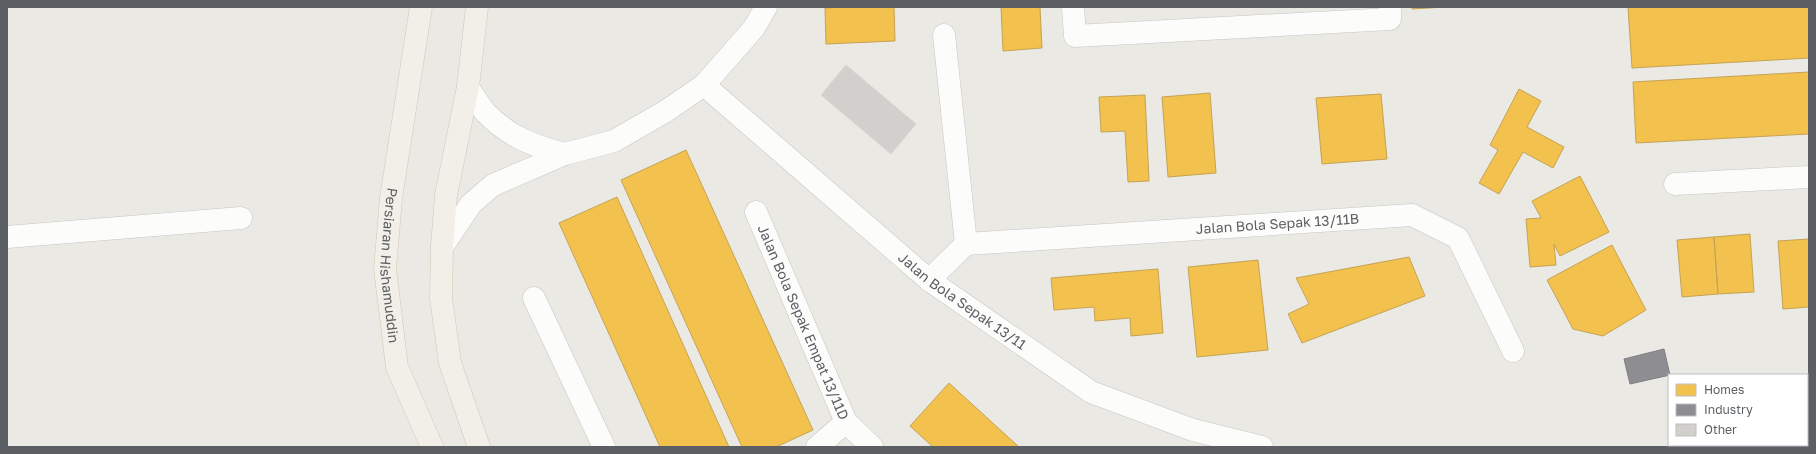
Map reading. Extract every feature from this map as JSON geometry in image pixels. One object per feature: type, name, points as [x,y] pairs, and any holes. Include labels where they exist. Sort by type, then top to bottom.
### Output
[{"type":"main road","name":"Persiaran Hishamuddin","points":[[421,7],[391,198],[385,269],[397,367],[432,447]]},
{"type":"main road","points":[[477,7],[468,87],[446,195],[442,247],[441,298],[450,364],[479,447]]},
{"type":"street","points":[[442,247],[471,204],[493,185],[565,154],[614,141],[666,111],[704,85],[754,28],[766,7]]},
{"type":"street","points":[[1074,7],[1075,36],[1390,19],[1390,7]]},
{"type":"street","points":[[929,280],[966,244],[944,35]]},
{"type":"street","name":"Jalan Bola Sepak 13/11","points":[[704,85],[929,280],[1092,392],[1193,430],[1262,447]]},
{"type":"street","points":[[468,87],[486,112],[508,132],[535,146],[565,154]]},
{"type":"street","points":[[1675,184],[1809,177]]},
{"type":"street","name":"Jalan Bola Sepak Empat 13/11D","points":[[756,212],[846,422],[872,447]]},
{"type":"street","name":"Jalan Bola Sepak 13/11B","points":[[966,244],[1412,215],[1458,238],[1514,351]]},
{"type":"street","points":[[7,237],[241,218]]},
{"type":"street","points":[[534,298],[604,447]]},
{"type":"street","points":[[817,447],[846,422]]},
{"type":"shaded area","points":[[1808,438],[1809,447],[1778,447],[1808,446]]},
{"type":"building: Homes","points":[[894,7],[895,41],[826,44],[825,8]]},
{"type":"building: Homes","points":[[1001,7],[1040,7],[1042,48],[1003,51]]},
{"type":"building: Homes","points":[[1412,7],[1445,7],[1412,9]]},
{"type":"building: Homes","points":[[1628,7],[1809,7],[1809,58],[1632,68]]},
{"type":"building: Homes","points":[[1809,72],[1809,134],[1636,143],[1633,82]]},
{"type":"building: Homes","points":[[1519,89],[1541,101],[1527,127],[1564,147],[1553,168],[1523,152],[1499,194],[1479,183],[1498,150],[1490,145]]},
{"type":"building: Homes","points":[[1210,93],[1216,173],[1168,177],[1162,97]]},
{"type":"building: Homes","points":[[1381,94],[1387,159],[1322,164],[1316,98]]},
{"type":"building: Homes","points":[[1145,95],[1149,181],[1128,182],[1125,131],[1101,132],[1099,97]]},
{"type":"building: Homes","points":[[686,150],[813,430],[776,447],[742,447],[621,180]]},
{"type":"building: Homes","points":[[1580,176],[1609,232],[1560,256],[1554,244],[1556,265],[1530,267],[1526,219],[1541,218],[1532,201]]},
{"type":"building: Homes","points":[[617,197],[729,447],[660,447],[559,223]]},
{"type":"building: Homes","points":[[1750,234],[1754,292],[1718,294],[1714,237]]},
{"type":"building: Homes","points":[[1714,237],[1718,294],[1682,297],[1677,240]]},
{"type":"building: Homes","points":[[1809,239],[1809,307],[1783,309],[1778,241]]},
{"type":"building: Homes","points":[[1612,245],[1646,310],[1603,336],[1573,329],[1547,280]]},
{"type":"building: Homes","points":[[1409,257],[1425,296],[1302,343],[1288,314],[1309,304],[1296,278]]},
{"type":"building: Homes","points":[[1258,260],[1268,350],[1197,357],[1188,267]]},
{"type":"building: Homes","points":[[1158,269],[1163,333],[1131,336],[1130,318],[1095,321],[1094,307],[1054,310],[1051,278]]},
{"type":"building: Homes","points":[[949,383],[1019,447],[933,447],[910,426]]},
{"type":"building: Industry","points":[[1664,349],[1670,374],[1630,384],[1624,359]]},
{"type":"building: Other","points":[[846,65],[916,124],[891,154],[821,95]]}]
